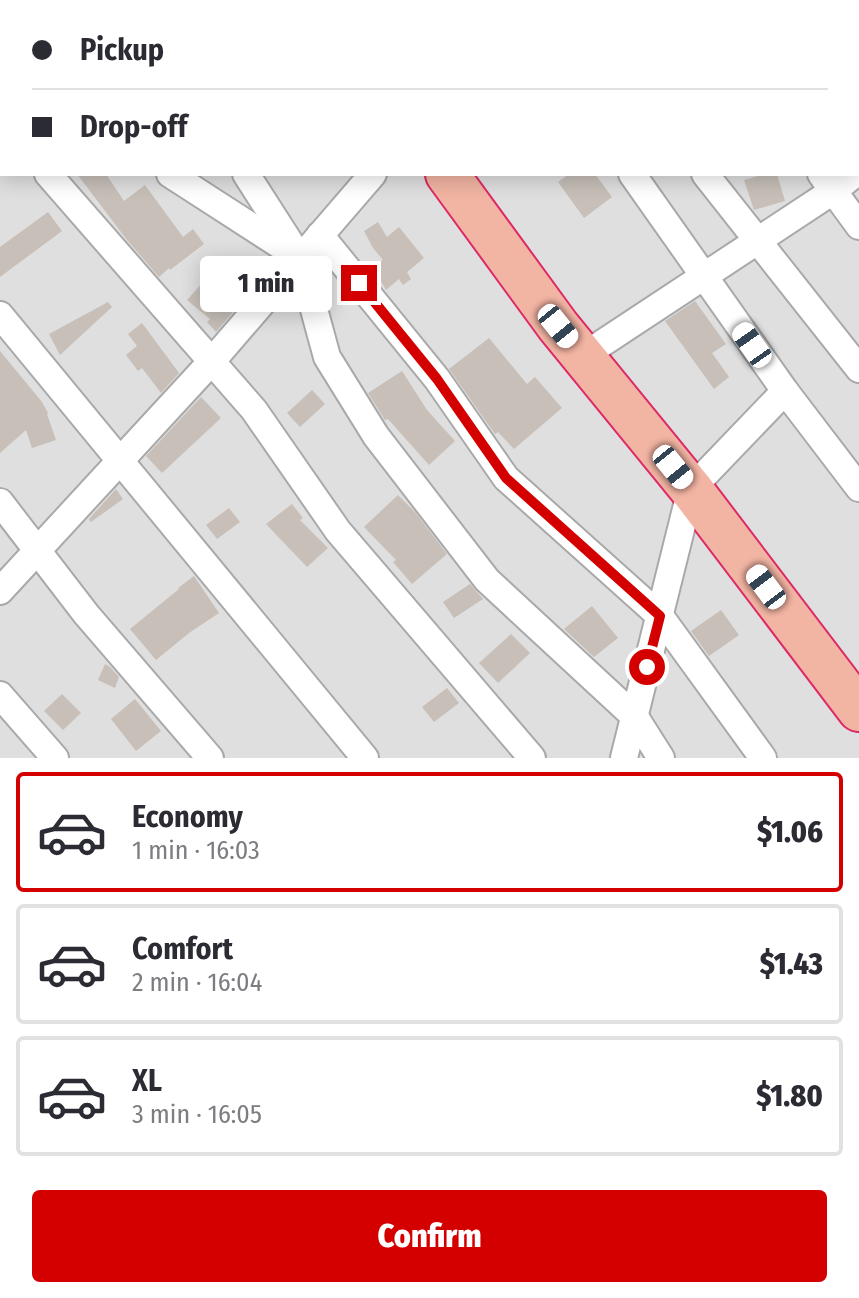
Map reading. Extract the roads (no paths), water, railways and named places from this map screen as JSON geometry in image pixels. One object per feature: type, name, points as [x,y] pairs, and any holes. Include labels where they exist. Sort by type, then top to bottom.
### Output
[{"type":"highway","points":[[448,176],[558,326],[691,489],[859,710]]},
{"type":"street","points":[[50,176],[254,410],[338,531],[532,758]]},
{"type":"street","points":[[173,176],[300,258]]},
{"type":"street","points":[[247,176],[300,258],[327,357],[376,436],[487,580],[635,717],[661,758]]},
{"type":"street","points":[[0,591],[212,361],[371,176]]},
{"type":"street","points":[[633,176],[785,391],[859,488]]},
{"type":"street","points":[[707,176],[859,369]]},
{"type":"street","points":[[583,356],[758,241],[827,182],[859,226]]},
{"type":"street","points":[[320,235],[437,379],[506,478],[660,616],[763,758]]},
{"type":"street","points":[[0,315],[365,758]]},
{"type":"street","points":[[624,758],[691,489],[785,391]]},
{"type":"street","points":[[0,502],[86,614],[210,758]]},
{"type":"street","points":[[0,695],[55,758]]}]
